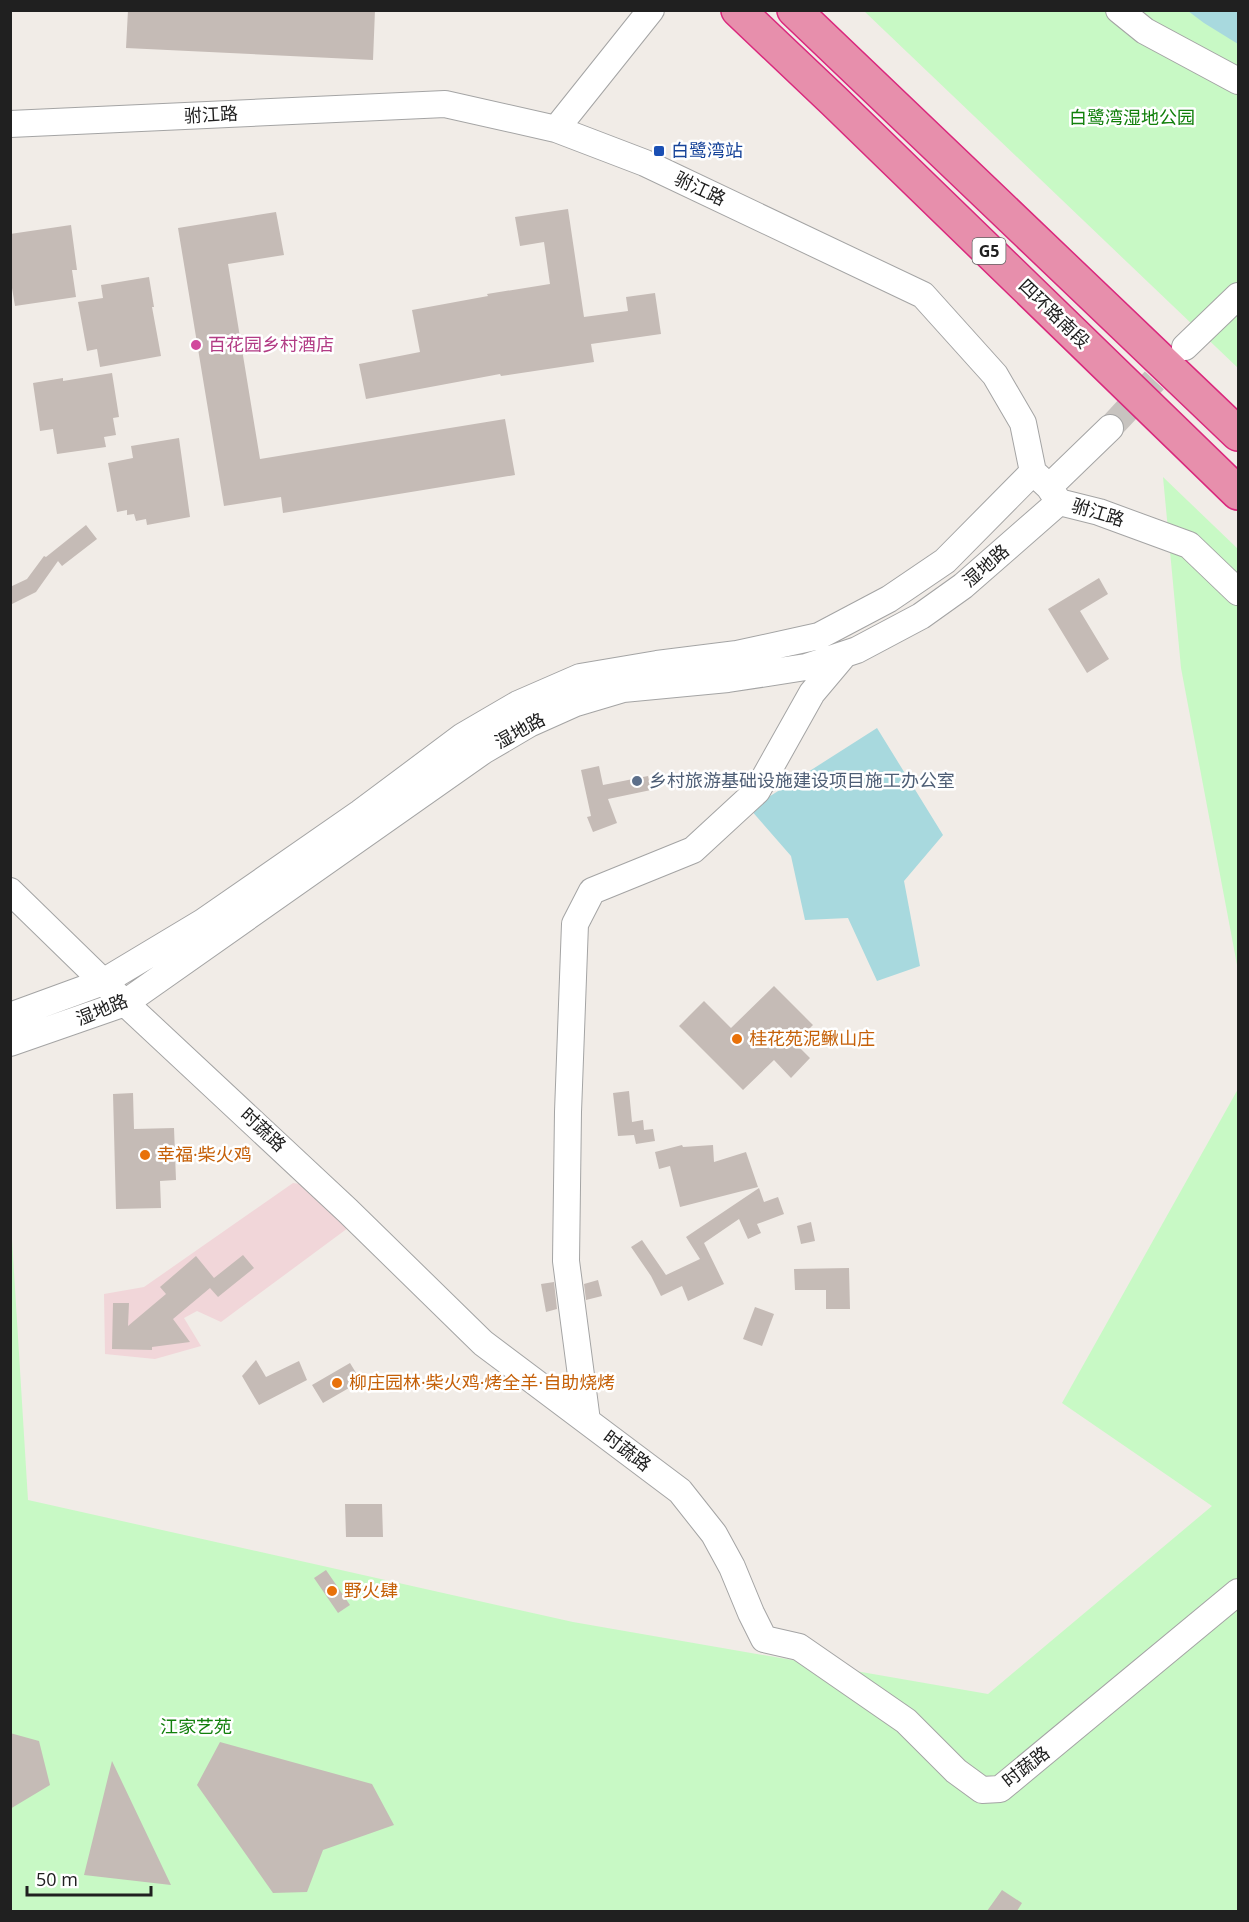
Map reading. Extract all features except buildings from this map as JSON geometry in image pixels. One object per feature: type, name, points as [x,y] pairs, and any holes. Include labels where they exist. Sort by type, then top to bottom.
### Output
[{"type":"highway","name":"四环路南段","points":[[738,10],[834,100],[1239,493]]},
{"type":"highway","name":"G5","points":[[794,10],[1239,434]]},
{"type":"street","points":[[556,129],[651,10]]},
{"type":"street","points":[[1119,10],[1145,32],[1239,81]]},
{"type":"street","name":"驸江路","points":[[10,123],[445,104],[556,129],[645,163],[922,294],[995,375],[1023,423],[1047,487],[1099,512],[1189,545],[1239,592]]},
{"type":"street","points":[[1185,347],[1239,297]]},
{"type":"street","points":[[1047,487],[1110,428]]},
{"type":"street","name":"湿地路","points":[[10,1043],[125,1003],[483,752],[529,724],[576,703],[623,689],[728,680],[806,667],[857,650],[921,616],[963,586],[1047,487]]},
{"type":"street","name":"湿地路","points":[[10,1016],[104,982],[203,922],[360,813],[463,736],[518,704],[580,678],[657,664],[737,654],[819,636],[890,599],[1047,487]]},
{"type":"street","points":[[587,1421],[566,1261],[568,1112],[575,924],[592,891],[693,850],[757,791],[812,693],[844,654]]},
{"type":"street","name":"时蔬路","points":[[10,891],[125,1003],[348,1211],[483,1343],[680,1491],[714,1534],[732,1567],[764,1639],[799,1647],[809,1653],[906,1721],[956,1772],[982,1790],[1000,1789],[1239,1592]]},
{"type":"shaded area","points":[[293,1183],[317,1186],[352,1225],[221,1322],[197,1311],[184,1318],[201,1346],[155,1359],[105,1354],[104,1294],[144,1287]]},
{"type":"green space","name":"白鹭湾湿地公园","points":[[864,11],[1238,11],[1238,368]]},
{"type":"green space","points":[[1163,477],[1238,549],[1238,970],[1181,668]]},
{"type":"green space","name":"江家艺苑","points":[[1238,1089],[1238,1911],[11,1911],[10,1207],[28,1500],[573,1622],[988,1694],[1212,1506],[1062,1403]]},
{"type":"water","points":[[1188,11],[1238,11],[1238,44],[1204,23]]},
{"type":"water","points":[[877,728],[943,835],[904,881],[920,966],[877,981],[848,918],[805,920],[791,856],[750,809]]},
{"type":"tunnel","points":[[1110,428],[1179,354]]},
{"type":"place","name":"白鹭湾站","points":[[659,151]]},
{"type":"place","name":"百花园乡村酒店","points":[[196,345]]},
{"type":"place","name":"乡村旅游基础设施建设项目施工办公室","points":[[637,781]]},
{"type":"place","name":"桂花苑泥鳅山庄","points":[[737,1039]]},
{"type":"place","name":"幸福·柴火鸡","points":[[145,1155]]},
{"type":"place","name":"柳庄园林·柴火鸡·烤全羊·自助烧烤","points":[[337,1383]]},
{"type":"place","name":"野火肆","points":[[332,1591]]}]
